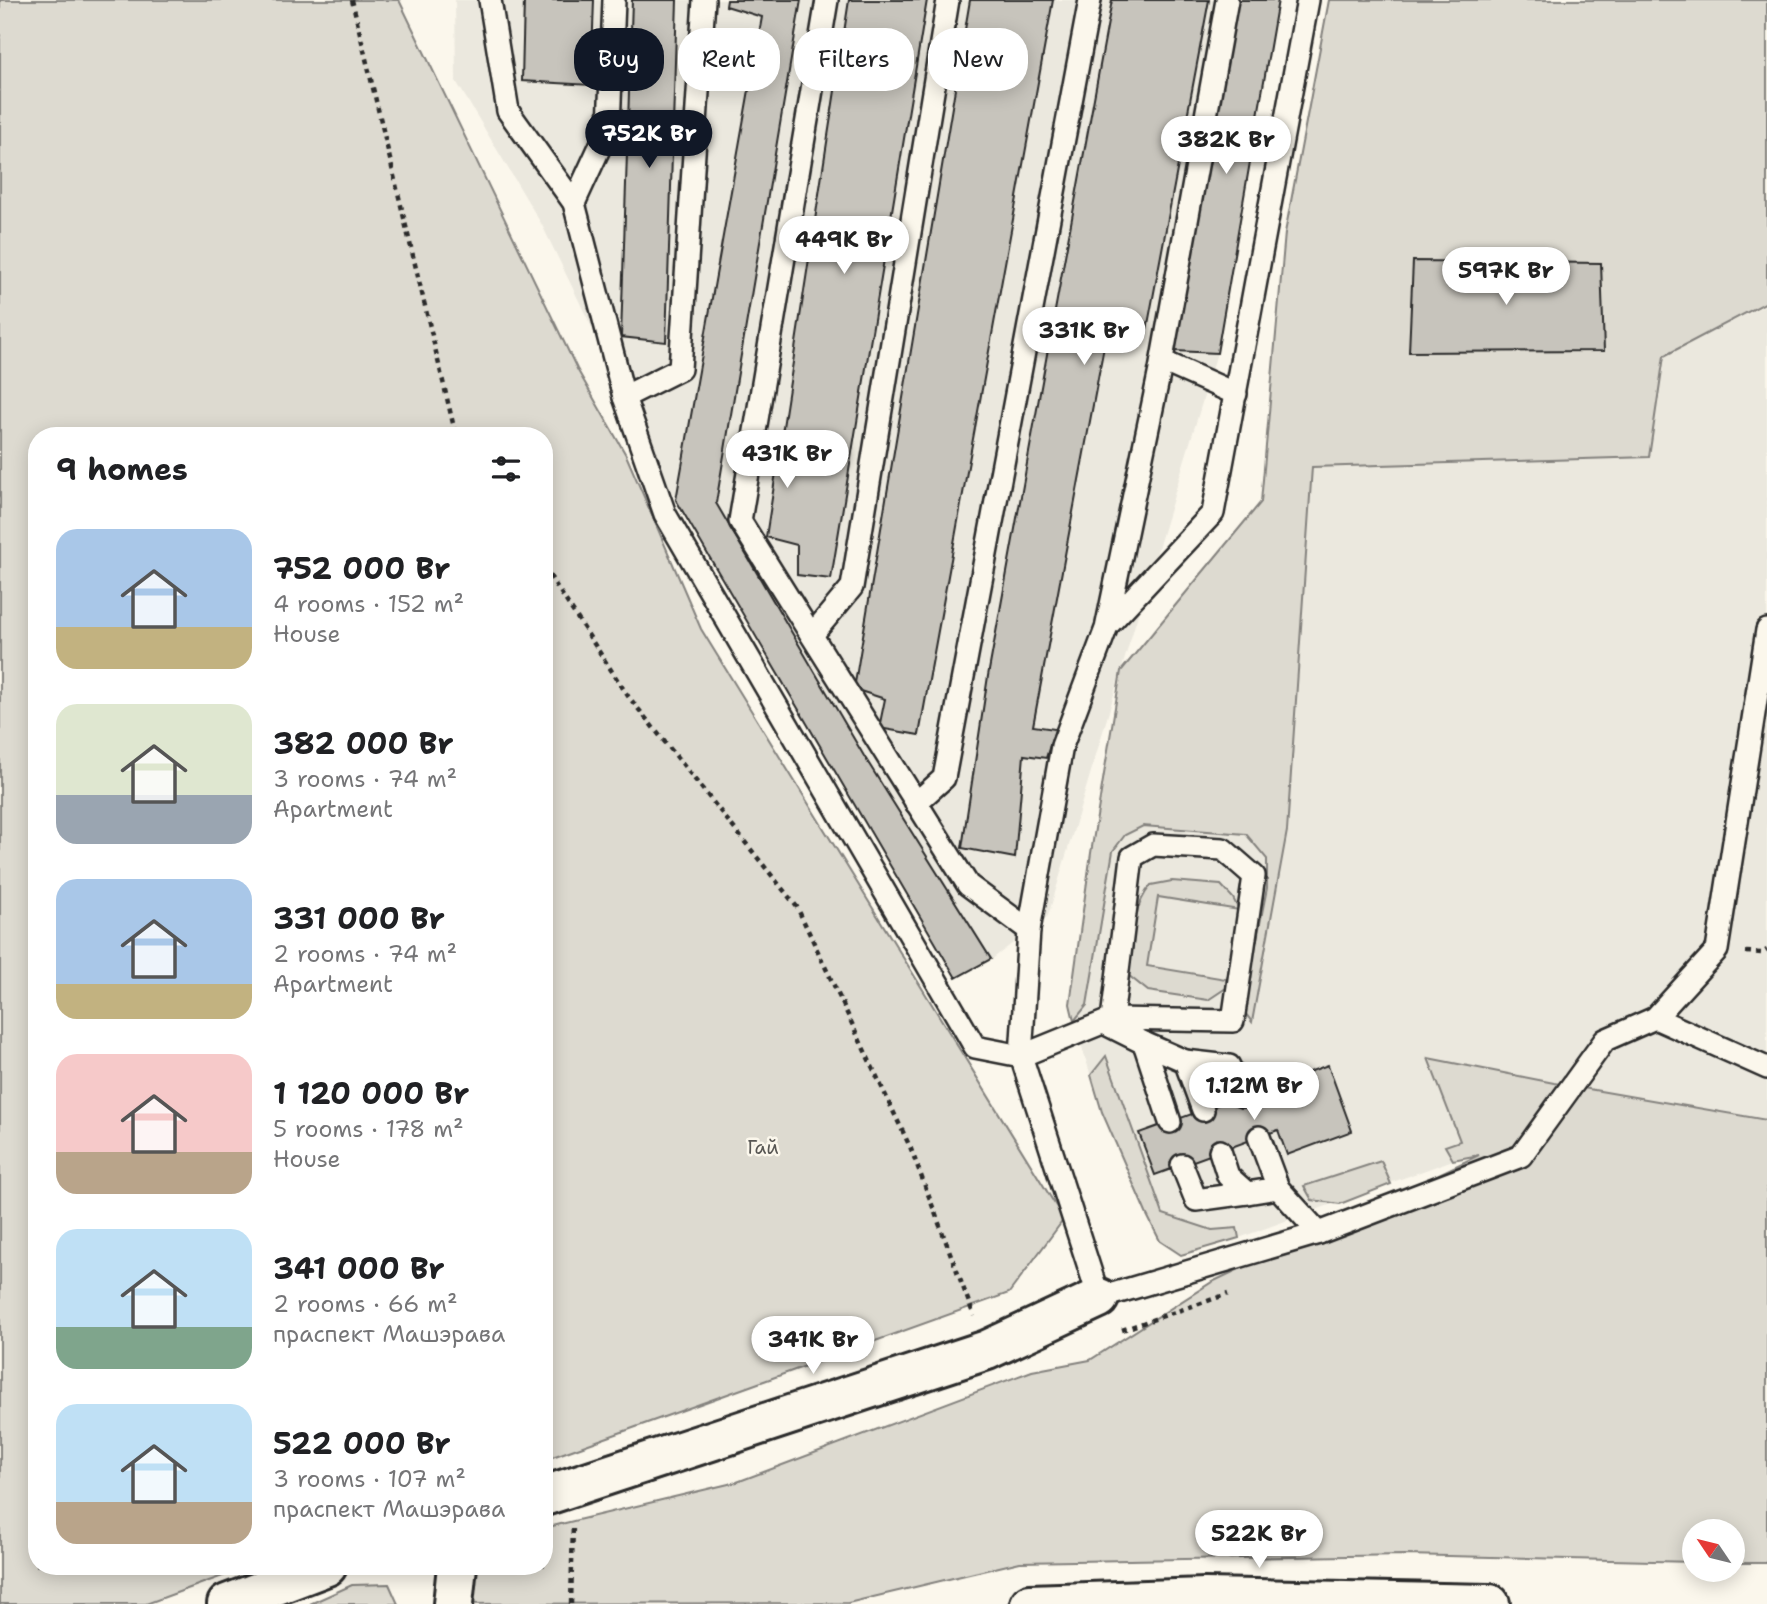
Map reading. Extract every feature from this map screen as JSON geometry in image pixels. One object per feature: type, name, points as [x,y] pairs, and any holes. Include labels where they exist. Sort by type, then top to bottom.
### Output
[{"type":"street","points":[[553,1493],[987,1350],[1099,1298]]},
{"type":"street","points":[[227,1604],[303,1575]]},
{"type":"street","points":[[453,1604],[456,1575]]},
{"type":"street","points":[[1030,1604],[1205,1598],[1490,1604]]},
{"type":"lane","points":[[490,0],[508,111],[574,203],[624,397],[665,514],[975,1047],[1021,1056],[1108,1021],[1233,1021],[1254,876],[1223,849],[1153,845],[1132,857],[1108,1021]]},
{"type":"lane","points":[[574,203],[609,127],[614,0]]},
{"type":"lane","points":[[624,397],[680,369],[704,0]]},
{"type":"lane","points":[[827,0],[740,521],[968,885],[1029,930]]},
{"type":"lane","points":[[812,635],[852,587],[948,0]]},
{"type":"lane","points":[[916,803],[944,778],[1090,0]]},
{"type":"lane","points":[[1227,0],[1162,362],[1107,626],[1062,746],[1029,930],[1021,1056],[1099,1298],[1319,1233],[1521,1156],[1605,1040],[1655,1018],[1717,950],[1767,631]]},
{"type":"lane","points":[[1107,626],[1213,513],[1308,0]]},
{"type":"lane","points":[[1162,362],[1236,394]]},
{"type":"lane","points":[[1655,1018],[1767,1068]]},
{"type":"lane","points":[[1108,1021],[1144,1043],[1185,1061],[1229,1066],[1242,1096]]},
{"type":"lane","points":[[1144,1043],[1170,1122]]},
{"type":"lane","points":[[1185,1061],[1203,1110]]},
{"type":"lane","points":[[1259,1137],[1278,1188],[1319,1233]]},
{"type":"lane","points":[[1220,1151],[1228,1176],[1247,1193]]},
{"type":"lane","points":[[1182,1165],[1196,1200],[1278,1188]]},
{"type":"path","points":[[352,0],[454,427]]},
{"type":"path","points":[[553,581],[628,696],[797,906],[911,1149],[987,1350]]},
{"type":"shaded area","points":[[455,0],[1278,0],[1217,353],[1048,916],[991,960],[956,978],[676,500],[542,225],[456,81]]},
{"type":"shaded area","points":[[1767,304],[1767,1119],[1569,1087],[1483,1153],[1453,1160],[1239,1238],[1181,1255],[1160,1241],[1146,1213],[1102,1112],[1070,1004],[1091,853],[1129,816],[1287,830],[1312,467],[1649,457],[1664,356]]},
{"type":"green space","name":"Гай","points":[[0,0],[399,0],[577,369],[626,455],[701,629],[1064,1219],[1009,1293],[553,1457],[553,427],[28,427],[28,1575],[225,1575],[146,1604],[0,1604]]},
{"type":"green space","points":[[1329,0],[1767,0],[1767,302],[1664,356],[1649,457],[1312,467],[1287,831],[1252,1022],[1243,1010],[1267,888],[1267,859],[1246,834],[1143,826],[1125,835],[1113,851],[1087,1005],[1074,1021],[1070,1004],[1091,853],[1121,671],[1261,502],[1285,233]]},
{"type":"green space","points":[[1172,881],[1221,885],[1233,898],[1239,910],[1158,897],[1147,966],[1226,979],[1226,988],[1208,1000],[1148,991],[1128,975],[1133,928],[1139,905],[1151,885]]},
{"type":"green space","points":[[1106,1056],[1163,1214],[1212,1230],[1237,1228],[1239,1238],[1181,1255],[1160,1241],[1102,1112],[1091,1075]]},
{"type":"green space","points":[[1428,1058],[1767,1120],[1767,1563],[1745,1563],[1745,1519],[1682,1519],[1682,1562],[1405,1555],[1020,1562],[848,1603],[439,1604],[463,1575],[553,1575],[553,1526],[737,1482],[1032,1371],[1090,1360],[1212,1282],[1479,1155],[1453,1160],[1445,1146],[1460,1141]]},
{"type":"green space","points":[[1381,1161],[1391,1184],[1340,1204],[1312,1200],[1304,1186]]},
{"type":"green space","points":[[389,1584],[398,1604],[310,1604],[352,1585]]},
{"type":"building","points":[[524,0],[594,0],[593,28],[574,28],[574,84],[522,81]]},
{"type":"building","points":[[632,0],[677,0],[666,342],[621,337],[629,91],[664,91],[664,28],[631,28]]},
{"type":"building","points":[[727,0],[801,0],[796,28],[794,28],[794,41],[716,503],[864,756],[991,959],[956,978],[676,500],[749,91],[780,91],[780,28],[760,28],[762,17],[726,6]]},
{"type":"building","points":[[849,0],[927,0],[914,78],[914,28],[845,28]]},
{"type":"building","points":[[970,0],[1053,0],[919,735],[879,728],[885,699],[854,689],[955,91],[1028,91],[1028,28],[965,28]]},
{"type":"building","points":[[1112,0],[1209,0],[1146,335],[1107,330],[1033,726],[1055,729],[1046,758],[1024,755],[1015,858],[962,848],[988,676]]},
{"type":"building","points":[[1235,0],[1278,0],[1217,353],[1175,351]]},
{"type":"building","points":[[835,91],[912,91],[831,579],[797,575],[797,545],[766,537]]},
{"type":"building","points":[[1413,261],[1601,263],[1604,351],[1409,352]]},
{"type":"building","points":[[1328,1065],[1352,1131],[1287,1155],[1278,1130],[1155,1175],[1139,1133]]}]
